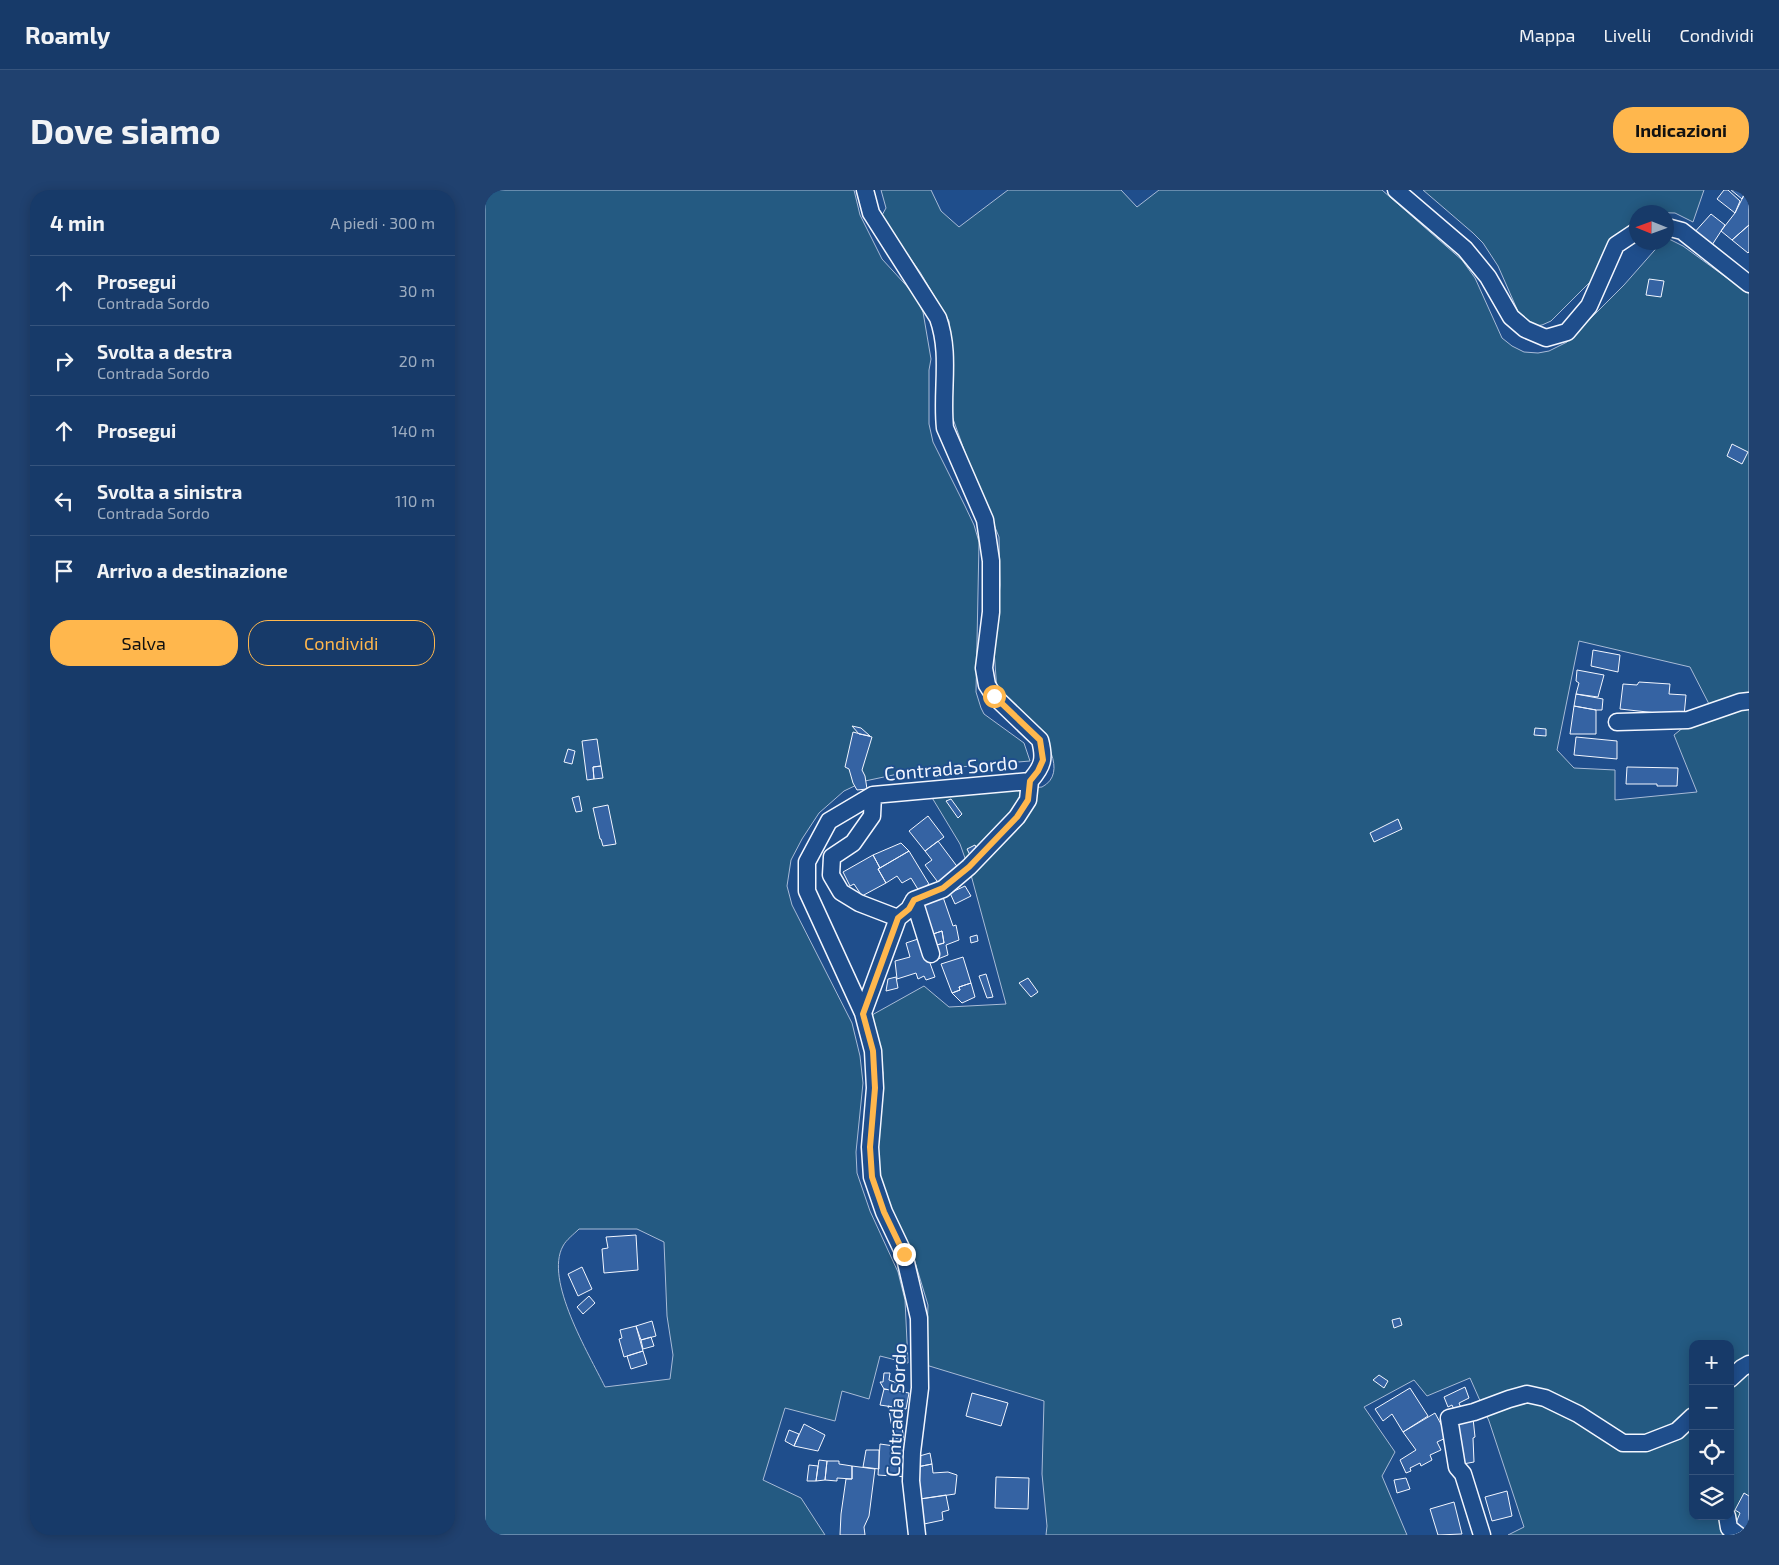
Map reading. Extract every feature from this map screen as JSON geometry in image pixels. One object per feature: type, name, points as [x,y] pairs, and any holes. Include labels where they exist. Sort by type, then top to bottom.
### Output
[{"type":"street","name":"Contrada Sordo","points":[[865,190],[871,213],[938,318],[942,328],[946,371],[945,428],[985,520],[991,561],[991,612],[984,668],[987,685],[994,696],[1040,740],[1043,760],[1038,771],[1030,781],[873,795],[829,821],[807,862],[807,892],[863,1014],[873,1051],[875,1088],[870,1147],[872,1177],[884,1212],[904,1254],[919,1318],[920,1388],[912,1452],[911,1481],[917,1535]]},
{"type":"street","points":[[1397,190],[1465,249],[1488,277],[1511,317],[1525,330],[1546,338],[1567,332],[1589,306],[1616,245],[1629,236]]},
{"type":"street","points":[[1674,229],[1682,232],[1749,284]]},
{"type":"street","points":[[1617,722],[1688,720],[1740,702],[1749,701]]},
{"type":"street","points":[[863,1014],[898,918],[909,909],[914,900],[943,888],[969,867],[1017,817],[1028,800],[1030,781]]},
{"type":"street","points":[[873,795],[872,816],[853,843],[832,858],[831,875],[841,892],[859,903],[898,918]]},
{"type":"street","points":[[914,900],[931,954]]},
{"type":"street","points":[[1734,1375],[1749,1364]]},
{"type":"street","points":[[1482,1535],[1463,1474],[1457,1467],[1449,1418],[1474,1412],[1527,1394],[1545,1398],[1578,1414],[1623,1443],[1646,1443],[1677,1431],[1689,1420]]},
{"type":"street","points":[[1728,1520],[1729,1528],[1738,1535]]},
{"type":"shaded area","points":[[485,190],[854,190],[860,215],[882,259],[915,295],[923,312],[931,359],[929,370],[929,424],[933,442],[974,525],[979,542],[976,692],[984,714],[1024,743],[1030,761],[912,771],[865,781],[844,791],[819,813],[791,860],[787,886],[792,905],[852,1023],[860,1056],[863,1083],[856,1152],[857,1173],[870,1211],[898,1272],[905,1300],[908,1363],[880,1356],[869,1399],[842,1391],[835,1421],[785,1408],[763,1480],[801,1498],[825,1535],[485,1535]],"holes":[[[579,1229],[637,1229],[664,1242],[667,1316],[673,1355],[670,1379],[605,1387],[571,1317],[559,1278],[559,1260],[564,1244]]]},
{"type":"shaded area","points":[[881,190],[931,190],[941,211],[959,227],[1008,190],[1121,190],[1137,207],[1159,190],[1382,190],[1462,260],[1475,278],[1502,338],[1524,352],[1538,353],[1549,351],[1567,342],[1624,285],[1655,250],[1674,250],[1674,242],[1749,294],[1749,1535],[1508,1535],[1524,1527],[1489,1421],[1470,1378],[1427,1396],[1414,1380],[1364,1407],[1395,1452],[1382,1476],[1407,1535],[1046,1535],[1047,1526],[1042,1474],[1044,1401],[926,1365],[928,1305],[911,1249],[880,1192],[878,1141],[883,1073],[872,1015],[924,986],[949,1007],[1006,1004],[971,875],[960,844],[931,796],[1042,787],[1050,781],[1054,764],[1047,744],[1036,727],[1023,712],[997,691],[994,650],[1000,585],[999,537],[952,416],[949,321],[920,272],[881,217],[886,208]],"holes":[[[1579,641],[1690,667],[1710,706],[1674,735],[1697,792],[1615,800],[1615,770],[1574,768],[1557,750]]]},
{"type":"shaded area","points":[[1423,190],[1704,190],[1693,222],[1674,213],[1674,205],[1629,205],[1629,239],[1605,267],[1551,321],[1542,325],[1535,326],[1520,316],[1498,266],[1483,243]]},
{"type":"building","points":[[1724,190],[1728,190],[1740,201],[1735,213],[1717,199]]},
{"type":"building","points":[[1731,190],[1744,190],[1746,191],[1742,199]]},
{"type":"building","points":[[1746,191],[1749,193],[1749,225],[1732,240],[1721,231],[1735,213]]},
{"type":"building","points":[[1711,214],[1725,225],[1712,245],[1708,240],[1704,244],[1692,235]]},
{"type":"building","points":[[1749,225],[1749,252],[1748,253],[1732,240]]},
{"type":"building","points":[[1649,279],[1664,281],[1661,297],[1646,295]]},
{"type":"building","points":[[1732,444],[1748,452],[1742,464],[1727,456]]},
{"type":"building","points":[[1593,650],[1620,655],[1618,672],[1591,666]]},
{"type":"building","points":[[1577,670],[1604,675],[1598,697],[1576,694],[1579,683],[1576,681]]},
{"type":"building","points":[[1639,682],[1670,684],[1669,694],[1686,695],[1684,716],[1620,709],[1623,684],[1637,685]]},
{"type":"building","points":[[1576,694],[1603,699],[1602,710],[1574,706]]},
{"type":"building","points":[[1574,706],[1596,710],[1596,734],[1570,734]]},
{"type":"building","points":[[852,726],[861,728],[870,736],[859,734]]},
{"type":"building","points":[[1535,728],[1546,729],[1546,736],[1534,735]]},
{"type":"building","points":[[853,732],[872,737],[862,770],[867,789],[857,790],[849,769],[845,767]]},
{"type":"building","points":[[1576,737],[1617,741],[1617,759],[1574,755]]},
{"type":"building","points":[[597,739],[601,766],[593,767],[594,779],[587,780],[582,741]]},
{"type":"building","points":[[568,749],[575,751],[572,764],[564,762]]},
{"type":"building","points":[[601,766],[603,778],[594,779],[593,767]]},
{"type":"building","points":[[1627,767],[1678,768],[1677,786],[1626,784]]},
{"type":"building","points":[[579,796],[582,811],[576,812],[572,798]]},
{"type":"building","points":[[951,799],[962,814],[958,818],[946,801]]},
{"type":"building","points":[[608,805],[616,844],[603,846],[593,808]]},
{"type":"building","points":[[928,816],[944,837],[925,851],[909,831]]},
{"type":"building","points":[[1398,819],[1402,829],[1374,842],[1370,833]]},
{"type":"building","points":[[938,841],[959,869],[940,885],[925,865],[932,860],[925,851]]},
{"type":"building","points":[[901,843],[909,851],[880,868],[873,855]]},
{"type":"building","points":[[975,845],[979,853],[971,857],[967,849]]},
{"type":"building","points":[[909,851],[929,884],[919,891],[911,878],[902,883],[897,876],[886,883],[878,869]]},
{"type":"building","points":[[873,855],[886,883],[862,896],[854,884],[850,886],[843,872]]},
{"type":"building","points":[[965,886],[971,896],[955,904],[950,893]]},
{"type":"building","points":[[943,897],[953,926],[956,925],[959,940],[946,945],[948,955],[938,959],[933,946],[944,943],[942,931],[930,935],[922,904]]},
{"type":"building","points":[[942,931],[944,943],[933,946],[930,935]]},
{"type":"building","points":[[977,935],[978,941],[971,943],[970,937]]},
{"type":"building","points":[[921,938],[935,977],[926,980],[924,976],[918,979],[916,973],[897,979],[895,961],[910,957],[906,943]]},
{"type":"building","points":[[963,957],[971,983],[959,987],[960,990],[952,993],[941,964]]},
{"type":"building","points":[[986,974],[993,997],[987,998],[979,976]]},
{"type":"building","points":[[896,977],[898,988],[886,991],[888,979]]},
{"type":"building","points":[[1028,978],[1038,992],[1031,997],[1019,983]]},
{"type":"building","points":[[971,983],[975,997],[962,1003],[952,993],[960,990],[959,987]]},
{"type":"building","points":[[636,1235],[638,1270],[604,1273],[602,1249],[608,1248],[606,1237]]},
{"type":"building","points":[[582,1267],[592,1289],[578,1296],[568,1274]]},
{"type":"building","points":[[589,1296],[595,1303],[583,1314],[577,1307]]},
{"type":"building","points":[[1400,1318],[1402,1325],[1394,1328],[1392,1320]]},
{"type":"building","points":[[652,1321],[656,1336],[641,1340],[636,1326]]},
{"type":"building","points":[[636,1326],[643,1351],[624,1357],[619,1339],[622,1338],[620,1330]]},
{"type":"building","points":[[651,1337],[654,1346],[643,1349],[641,1340]]},
{"type":"building","points":[[643,1351],[647,1364],[631,1369],[627,1356]]},
{"type":"building","points":[[884,1373],[890,1373],[889,1380],[900,1384],[898,1391],[884,1389],[880,1382],[883,1382]]},
{"type":"building","points":[[1379,1375],[1388,1381],[1384,1388],[1373,1380]]},
{"type":"building","points":[[1465,1387],[1469,1398],[1459,1403],[1463,1413],[1456,1414],[1452,1405],[1448,1407],[1444,1397]]},
{"type":"building","points":[[1410,1388],[1428,1416],[1403,1432],[1392,1414],[1383,1421],[1375,1409]]},
{"type":"building","points":[[884,1389],[909,1393],[906,1409],[880,1405]]},
{"type":"building","points":[[972,1393],[1008,1403],[1001,1426],[966,1416]]},
{"type":"building","points":[[888,1406],[899,1408],[904,1440],[894,1438]]},
{"type":"building","points":[[1435,1413],[1448,1437],[1437,1442],[1441,1450],[1430,1455],[1432,1460],[1421,1466],[1420,1463],[1410,1468],[1411,1471],[1406,1473],[1400,1460],[1416,1450],[1403,1432]]},
{"type":"building","points":[[1473,1418],[1475,1437],[1473,1438],[1474,1462],[1463,1464],[1457,1420]]},
{"type":"building","points":[[804,1424],[825,1435],[818,1451],[794,1446]]},
{"type":"building","points":[[789,1430],[799,1434],[794,1446],[785,1441]]},
{"type":"building","points":[[880,1444],[909,1448],[907,1477],[878,1475]]},
{"type":"building","points":[[866,1450],[879,1450],[879,1469],[863,1467]]},
{"type":"building","points":[[930,1453],[932,1464],[917,1467],[916,1457]]},
{"type":"building","points":[[819,1460],[827,1461],[825,1480],[816,1481]]},
{"type":"building","points":[[827,1461],[839,1461],[839,1464],[852,1466],[852,1479],[837,1478],[837,1481],[825,1480]]},
{"type":"building","points":[[932,1464],[933,1473],[948,1472],[957,1475],[955,1494],[920,1499],[917,1467]]},
{"type":"building","points":[[809,1465],[818,1466],[816,1481],[807,1481]]},
{"type":"building","points":[[852,1466],[875,1469],[869,1516],[864,1527],[865,1535],[840,1535],[846,1479],[852,1479]]},
{"type":"building","points":[[996,1477],[1029,1478],[1028,1509],[995,1508]]},
{"type":"building","points":[[1406,1478],[1410,1489],[1397,1493],[1394,1480]]},
{"type":"building","points":[[1507,1491],[1512,1516],[1492,1521],[1485,1497]]},
{"type":"building","points":[[1744,1493],[1749,1496],[1749,1535],[1742,1535],[1733,1530],[1740,1513],[1735,1510]]},
{"type":"building","points":[[946,1495],[949,1510],[942,1512],[943,1520],[924,1524],[920,1499]]},
{"type":"building","points":[[1454,1502],[1462,1534],[1438,1535],[1430,1509]]},
{"type":"route","points":[[904,1254],[884,1212],[872,1177],[870,1147],[875,1088],[873,1051],[863,1014],[898,918],[909,909],[914,900],[943,888],[969,867],[1017,817],[1028,800],[1030,781],[1038,771],[1043,760],[1040,740],[994,696]]}]
